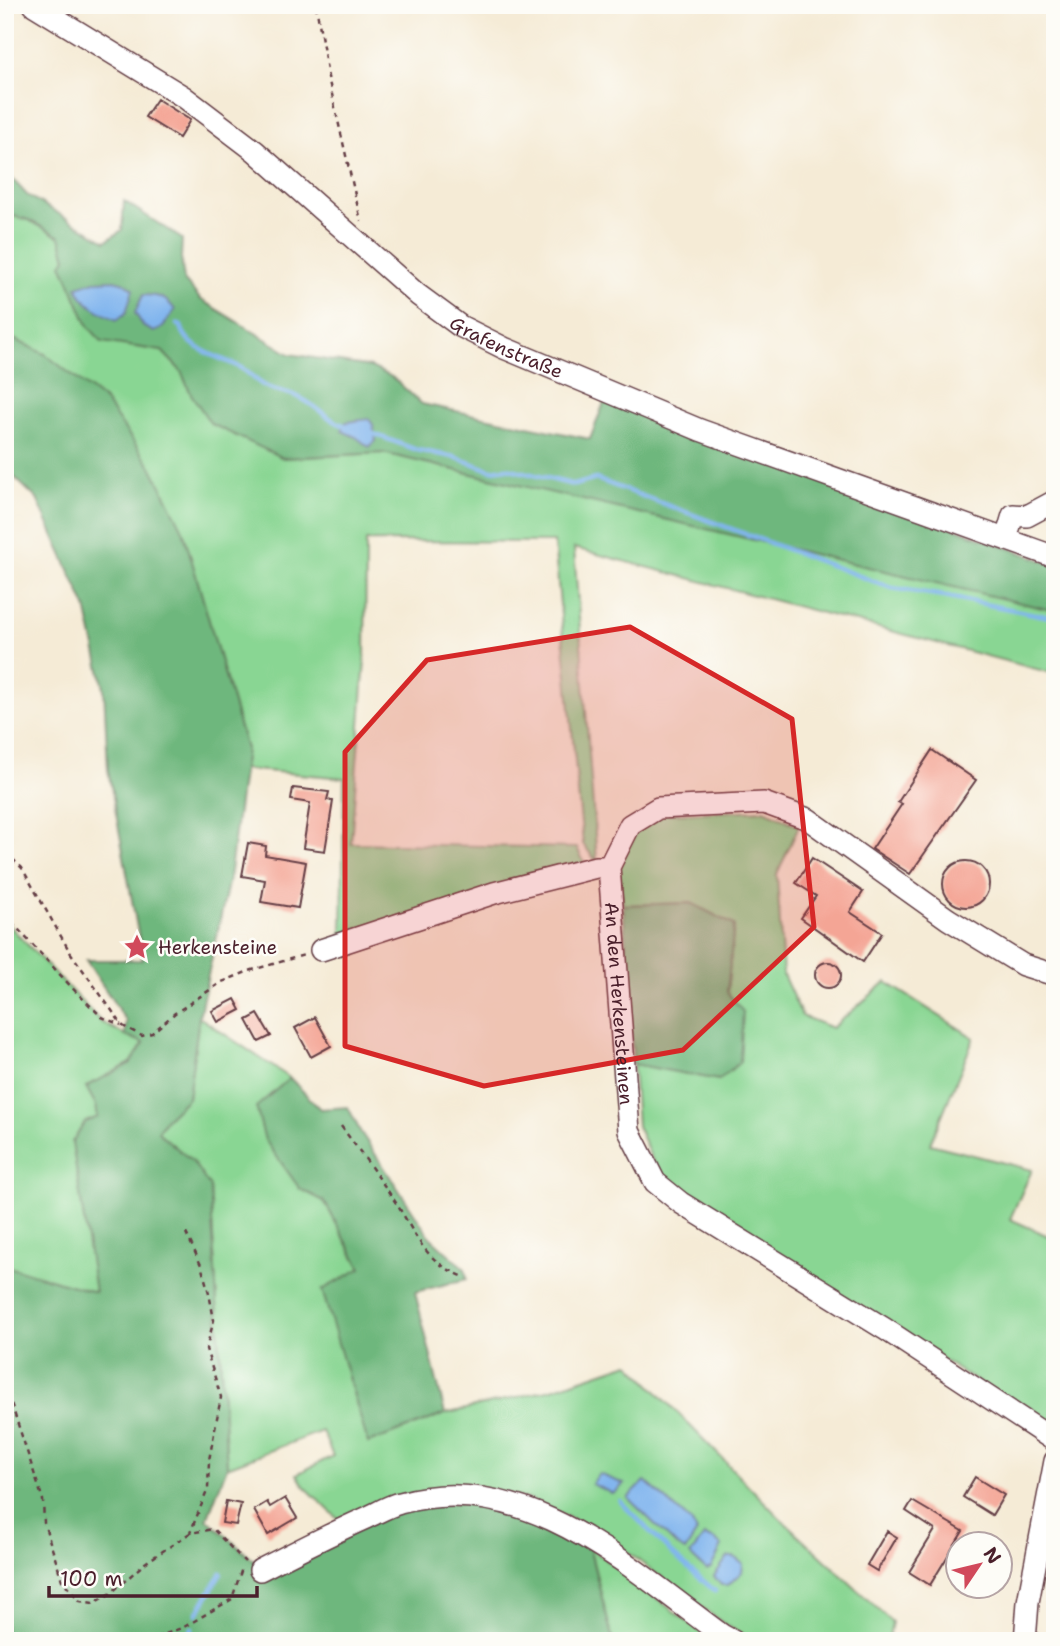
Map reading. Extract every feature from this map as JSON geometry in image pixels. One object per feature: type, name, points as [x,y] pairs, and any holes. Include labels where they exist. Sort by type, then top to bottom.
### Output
[{"type":"street","name":"Grafenstraße","points":[[34,5],[184,97],[255,152],[418,295],[460,326],[504,348],[700,430],[1055,557]]},
{"type":"street","points":[[1006,539],[1013,515],[1027,516],[1055,501]]},
{"type":"street","points":[[321,950],[494,893],[596,867],[609,867],[630,825],[658,808],[764,803],[808,819],[948,919],[1023,965],[1055,975]]},
{"type":"street","name":"An den Herkensteinen","points":[[609,867],[629,1131],[654,1182],[681,1203],[885,1329],[1055,1441]]},
{"type":"street","points":[[1025,1641],[1028,1602],[1055,1461]]},
{"type":"street","points":[[252,1566],[399,1503],[442,1496],[486,1498],[530,1509],[594,1540],[733,1641]]},
{"type":"path","points":[[316,5],[328,77],[365,235],[365,247]]},
{"type":"path","points":[[5,852],[22,868],[70,952],[123,1026]]},
{"type":"path","points":[[5,915],[77,993],[103,1017],[142,1037],[152,1033],[175,1013],[222,982],[249,971],[321,950]]},
{"type":"path","points":[[341,1126],[428,1254],[444,1269],[462,1276]]},
{"type":"path","points":[[186,1233],[201,1265],[209,1293],[214,1320],[206,1349],[221,1397],[209,1460],[208,1489],[190,1533]]},
{"type":"path","points":[[5,1385],[43,1500],[44,1523],[62,1580],[80,1601],[93,1603],[110,1594],[145,1563],[190,1533],[213,1530],[252,1566],[232,1600],[184,1627],[147,1641]]},
{"type":"path","points":[[5,1635],[29,1641]]},
{"type":"highlighted area","points":[[630,627],[792,719],[814,927],[683,1050],[484,1086],[345,1046],[345,752],[427,660]]},
{"type":"green space","points":[[5,171],[27,195],[106,241],[122,230],[124,201],[182,239],[184,280],[200,299],[290,354],[371,367],[392,377],[422,404],[590,439],[605,400],[1055,565],[1055,611],[383,453],[283,458],[211,424],[191,394],[181,371],[162,351],[102,342],[88,326],[62,264],[66,258],[60,237],[29,220],[5,214]]},
{"type":"green space","points":[[5,214],[29,220],[60,237],[80,305],[102,341],[162,351],[181,371],[191,394],[283,458],[383,453],[1055,610],[1055,674],[574,548],[597,862],[583,844],[554,542],[366,541],[365,659],[351,843],[577,848],[586,866],[342,934],[344,778],[243,769],[246,749],[183,531],[45,354],[5,335]]},
{"type":"green space","points":[[5,335],[45,354],[105,401],[152,468],[183,530],[246,749],[229,879],[199,1017],[188,1098],[165,1120],[158,1132],[192,1161],[210,1187],[227,1467],[207,1519],[260,1566],[398,1507],[485,1501],[589,1547],[613,1641],[5,1641],[5,1266],[95,1292],[72,1142],[85,1122],[98,1117],[96,1105],[86,1087],[131,1063],[144,1043],[125,1035],[126,1021],[86,960],[143,960],[108,770],[104,688],[86,607],[37,499],[5,468]]},
{"type":"green space","points":[[765,810],[799,826],[777,874],[783,975],[802,1016],[832,1028],[886,982],[974,1038],[930,1144],[1032,1170],[1010,1219],[1055,1239],[1055,1421],[1045,1425],[691,1200],[658,1173],[637,1126],[633,1064],[719,1080],[743,1012],[727,992],[734,925],[691,903],[623,905],[617,858],[633,831],[660,814]]},
{"type":"green space","points":[[691,903],[734,925],[727,992],[743,1012],[740,1062],[719,1080],[633,1064],[623,905]]},
{"type":"green space","points":[[5,921],[101,1022],[144,1043],[131,1063],[86,1087],[96,1105],[98,1117],[72,1142],[96,1293],[5,1266]]},
{"type":"green space","points":[[199,1017],[290,1078],[256,1108],[300,1188],[324,1201],[361,1269],[368,1443],[445,1414],[552,1389],[629,1363],[780,1518],[892,1622],[888,1641],[756,1641],[727,1626],[600,1532],[531,1500],[488,1491],[343,1524],[304,1486],[297,1474],[333,1456],[322,1431],[227,1467],[210,1187],[158,1132],[165,1120],[188,1098]]},
{"type":"green space","points":[[290,1078],[320,1109],[348,1107],[360,1131],[430,1237],[465,1269],[467,1279],[415,1292],[445,1414],[368,1443],[322,1290],[361,1268],[324,1201],[300,1189],[265,1140],[256,1107]]},
{"type":"green space","points":[[589,1547],[713,1641],[613,1641]]},
{"type":"water","points":[[114,280],[133,289],[126,313],[117,320],[88,303],[77,287],[95,281]]},
{"type":"water","points":[[143,295],[161,298],[175,310],[161,329],[154,332],[144,327],[135,313]]},
{"type":"water","points":[[369,419],[376,441],[369,447],[342,431],[346,422]]},
{"type":"water","points":[[599,1474],[624,1484],[613,1494],[592,1484]]},
{"type":"water","points":[[645,1481],[691,1522],[697,1532],[685,1551],[628,1498]]},
{"type":"water","points":[[704,1536],[722,1546],[711,1568],[706,1570],[690,1555]]},
{"type":"water","points":[[728,1557],[734,1557],[743,1564],[742,1572],[728,1585],[721,1585],[714,1576]]},
{"type":"building","points":[[157,99],[190,120],[179,138],[145,117]]},
{"type":"building","points":[[932,750],[976,780],[910,874],[872,849],[902,804],[898,802]]},
{"type":"building","points":[[293,788],[329,792],[327,800],[333,801],[325,851],[303,848],[310,803],[291,800]]},
{"type":"building","points":[[248,843],[266,846],[265,855],[306,862],[298,908],[261,902],[265,880],[242,876]]},
{"type":"building","points":[[812,858],[863,892],[850,912],[882,933],[863,962],[801,918],[816,896],[796,883]]},
{"type":"building","points":[[966,861],[983,867],[989,884],[983,901],[966,907],[949,901],[943,884],[949,867]]},
{"type":"building","points":[[828,962],[837,966],[841,975],[837,984],[828,988],[819,984],[815,975],[819,966]]},
{"type":"building","points":[[235,999],[241,1010],[218,1022],[212,1011]]},
{"type":"building","points":[[258,1014],[271,1036],[259,1042],[247,1020]]},
{"type":"building","points":[[315,1017],[331,1046],[311,1057],[295,1028]]},
{"type":"building","points":[[975,1477],[1004,1495],[992,1515],[963,1497]]},
{"type":"building","points":[[285,1498],[297,1518],[268,1535],[254,1510],[267,1502],[270,1507]]},
{"type":"building","points":[[226,1501],[241,1504],[236,1525],[222,1523]]},
{"type":"building","points":[[912,1501],[961,1530],[944,1530],[944,1562],[930,1585],[909,1572],[935,1530],[906,1511]]},
{"type":"building","points":[[887,1531],[897,1537],[877,1571],[867,1565]]},
{"type":"waterway","points":[[177,324],[190,342],[206,352],[241,368],[263,385],[305,400],[334,421],[349,427]]},
{"type":"waterway","points":[[371,433],[417,450],[454,457],[491,470],[507,468],[574,485],[596,479],[892,588],[1055,618]]},
{"type":"waterway","points":[[620,1501],[672,1554],[715,1591]]},
{"type":"waterway","points":[[197,1614],[221,1573]]},
{"type":"waterway","points":[[185,1641],[192,1628]]},
{"type":"place","name":"Herkensteine","points":[[137,947]]}]
